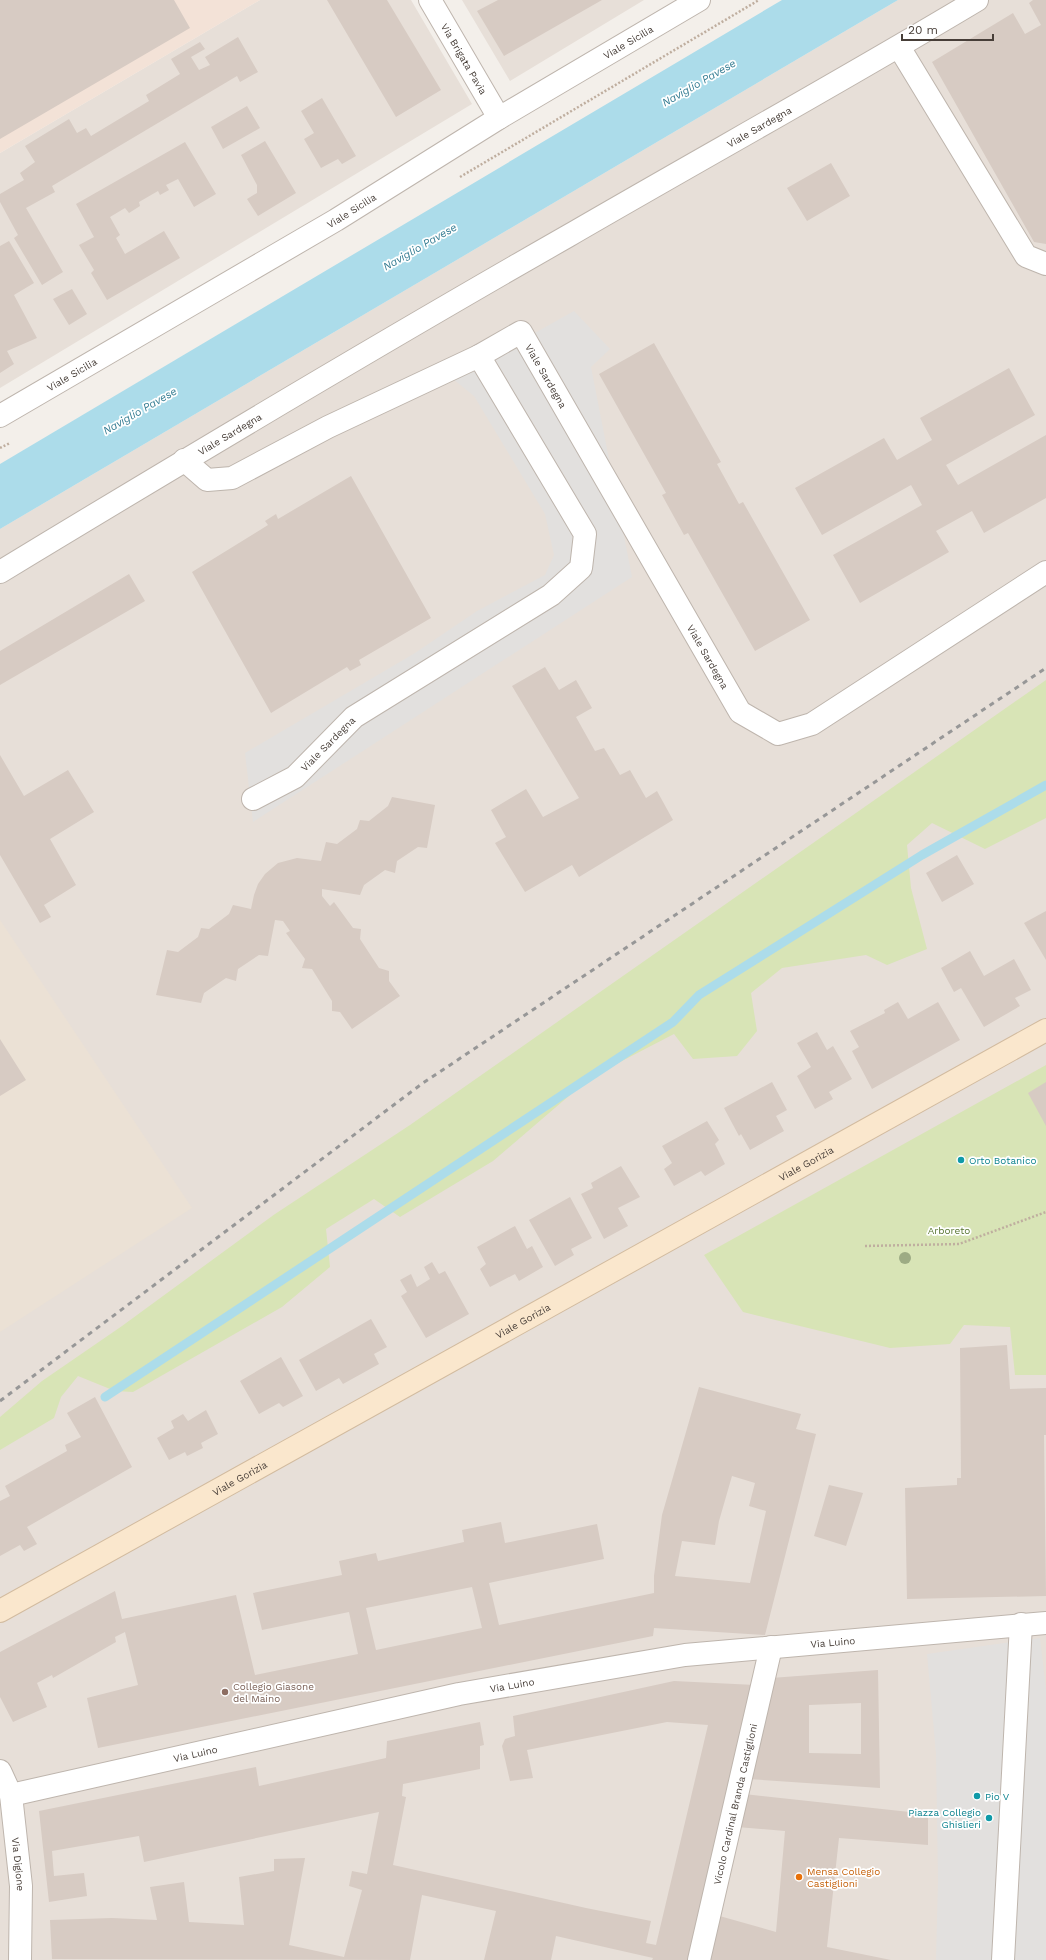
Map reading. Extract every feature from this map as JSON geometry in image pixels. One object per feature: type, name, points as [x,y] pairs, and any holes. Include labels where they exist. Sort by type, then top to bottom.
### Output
[{"type":"street","name":"Via Brigata Pavia","points":[[430,0],[499,118]]},
{"type":"street","name":"Viale Sicilia","points":[[0,416],[336,220],[499,118],[699,0]]},
{"type":"street","name":"Viale Sardegna","points":[[0,572],[184,460],[573,233],[899,47],[977,0]]},
{"type":"street","points":[[899,47],[1026,256],[1046,264]]},
{"type":"street","name":"Viale Sardegna","points":[[184,460],[207,480],[232,478],[328,428],[479,356],[521,332],[740,712],[778,734],[812,724],[1046,572]]},
{"type":"street","name":"Viale Sardegna","points":[[253,799],[295,777],[354,717],[551,595],[581,568],[586,534],[479,356]]},
{"type":"street","name":"Viale Gorizia","points":[[0,1611],[1046,1030]]},
{"type":"street","name":"Via Luino","points":[[11,1795],[458,1694],[685,1655],[1046,1622]]},
{"type":"street","points":[[1003,1960],[1021,1624]]},
{"type":"street","name":"Vicolo Cardinal Branda Castiglioni","points":[[699,1960],[771,1647]]},
{"type":"street","name":"Via Digione","points":[[0,1771],[11,1795],[21,1886],[20,1960]]},
{"type":"path","points":[[865,1246],[959,1244],[1046,1212]]},
{"type":"shaded area","points":[[0,0],[260,0],[0,153]]},
{"type":"shaded area","points":[[260,0],[411,0],[472,104],[0,388],[0,153]]},
{"type":"shaded area","points":[[462,0],[644,0],[510,81]]},
{"type":"shaded area","points":[[898,0],[1046,0],[1046,1960],[0,1960],[0,529]]},
{"type":"shaded area","points":[[574,311],[610,349],[591,367],[632,577],[253,822],[245,753],[415,653],[477,611],[545,575],[554,555],[545,514],[474,396],[453,379]]},
{"type":"shaded area","points":[[0,920],[192,1208],[0,1332]]},
{"type":"shaded area","name":"Piazza Collegio Ghislieri","points":[[1040,1638],[1046,1689],[1046,1960],[936,1960],[938,1880],[936,1754],[927,1654]]},
{"type":"green space","points":[[1046,680],[1046,818],[985,849],[932,823],[907,845],[911,888],[927,949],[887,965],[866,955],[782,968],[751,993],[757,1031],[737,1056],[693,1059],[674,1034],[591,1077],[493,1161],[400,1217],[374,1199],[326,1229],[330,1267],[282,1307],[133,1392],[115,1391],[78,1376],[61,1397],[54,1418],[0,1450],[0,1417],[42,1381],[122,1326],[275,1214],[410,1125]]},
{"type":"green space","name":"Orto Botanico","points":[[1046,1065],[1046,1375],[1015,1375],[1010,1327],[964,1325],[950,1344],[890,1348],[743,1312],[704,1255]]},
{"type":"water","name":"Naviglio Pavese","points":[[782,0],[898,0],[0,529],[0,464]]},
{"type":"building","points":[[0,0],[174,0],[190,28],[0,139]]},
{"type":"building","points":[[327,0],[387,0],[441,90],[396,117]]},
{"type":"building","points":[[498,0],[602,0],[504,56],[477,11]]},
{"type":"building","points":[[1033,0],[1046,0],[1046,244],[1034,242],[932,62],[1013,13],[1025,34],[1041,25],[1029,3]]},
{"type":"building","points":[[238,37],[258,72],[240,82],[237,76],[52,186],[55,192],[26,208],[63,272],[42,285],[14,238],[18,235],[0,202],[0,194],[24,180],[20,173],[35,162],[25,146],[69,119],[77,133],[86,128],[91,136],[149,101],[146,95],[180,74],[171,59],[200,42],[205,49],[191,57],[199,70],[210,65],[205,57]]},
{"type":"building","points":[[322,98],[356,156],[342,164],[338,159],[321,168],[304,139],[314,133],[301,111]]},
{"type":"building","points":[[247,106],[260,128],[223,149],[211,127]]},
{"type":"building","points":[[265,141],[296,193],[258,216],[247,199],[257,193],[257,185],[241,155]]},
{"type":"building","points":[[185,142],[216,194],[194,207],[178,179],[166,185],[169,190],[160,195],[158,191],[139,202],[140,206],[129,213],[125,208],[110,217],[120,235],[116,238],[125,254],[164,231],[180,258],[107,300],[91,273],[94,270],[79,245],[94,237],[76,204]]},
{"type":"building","points":[[831,163],[850,196],[807,221],[787,188]]},
{"type":"building","points":[[9,241],[34,283],[14,295],[37,338],[7,351],[14,364],[0,373],[0,246]]},
{"type":"building","points":[[72,289],[87,314],[69,325],[53,299]]},
{"type":"building","points":[[654,343],[721,462],[717,464],[739,504],[743,502],[810,620],[755,651],[688,533],[684,535],[662,495],[666,493],[599,374]]},
{"type":"building","points":[[1009,368],[1035,415],[946,465],[958,485],[1046,435],[1046,498],[984,533],[972,511],[936,531],[949,552],[860,603],[833,555],[922,505],[911,485],[822,535],[795,488],[884,438],[897,460],[932,440],[920,418]]},
{"type":"building","points":[[351,476],[431,618],[359,660],[361,665],[350,671],[347,667],[271,713],[192,572],[268,525],[265,521],[276,514],[278,519]]},
{"type":"building","points":[[129,574],[145,601],[0,685],[0,651]]},
{"type":"building","points":[[545,667],[559,690],[576,680],[592,708],[576,717],[595,751],[604,748],[620,775],[630,770],[646,798],[657,791],[673,820],[579,877],[572,865],[525,892],[495,843],[506,837],[491,810],[526,789],[543,817],[579,798],[512,686]]},
{"type":"building","points":[[0,755],[24,796],[68,770],[94,812],[50,839],[76,885],[44,905],[51,917],[40,923],[0,855]]},
{"type":"building","points":[[392,797],[435,805],[427,848],[418,847],[397,861],[395,873],[385,870],[364,885],[360,895],[322,889],[322,896],[330,906],[334,902],[353,928],[361,929],[360,939],[379,968],[389,971],[389,981],[400,996],[352,1029],[340,1012],[332,1011],[332,1001],[312,969],[302,968],[305,959],[286,933],[290,931],[283,921],[275,920],[268,956],[259,955],[238,969],[236,981],[226,978],[204,993],[201,1003],[156,995],[167,950],[178,952],[198,937],[201,928],[209,929],[229,914],[233,905],[251,909],[258,884],[265,874],[278,863],[297,858],[321,861],[326,842],[337,844],[357,829],[360,820],[369,821],[388,806]]},
{"type":"building","points":[[957,855],[974,884],[942,902],[926,873]]},
{"type":"building","points":[[1046,911],[1046,960],[1024,923]]},
{"type":"building","points":[[970,951],[984,976],[1014,959],[1031,990],[1015,998],[1020,1006],[984,1027],[961,988],[954,992],[941,968]]},
{"type":"building","points":[[898,1002],[908,1019],[938,1002],[960,1040],[872,1089],[852,1051],[859,1047],[850,1031],[885,1013],[884,1010]]},
{"type":"building","points":[[817,1032],[827,1050],[833,1046],[852,1079],[829,1092],[833,1099],[815,1109],[797,1076],[811,1067],[797,1043]]},
{"type":"building","points":[[0,1039],[26,1080],[0,1096]]},
{"type":"building","points":[[772,1082],[787,1110],[776,1116],[784,1131],[750,1150],[741,1134],[739,1136],[724,1108]]},
{"type":"building","points":[[1046,1082],[1046,1126],[1028,1093]]},
{"type":"building","points":[[707,1121],[719,1140],[715,1144],[725,1164],[705,1176],[701,1171],[674,1186],[664,1169],[672,1163],[662,1146]]},
{"type":"building","points":[[621,1166],[640,1197],[618,1208],[628,1226],[604,1239],[581,1194],[593,1188],[591,1183]]},
{"type":"building","points":[[570,1197],[592,1238],[571,1249],[574,1255],[555,1266],[529,1220]]},
{"type":"building","points":[[515,1226],[527,1249],[532,1246],[543,1267],[519,1281],[515,1274],[490,1287],[480,1269],[486,1264],[477,1247]]},
{"type":"building","points":[[432,1262],[439,1274],[445,1271],[469,1314],[426,1338],[401,1296],[407,1292],[400,1280],[411,1274],[417,1287],[430,1279],[424,1267]]},
{"type":"building","points":[[371,1319],[387,1347],[374,1354],[379,1364],[343,1384],[339,1378],[316,1391],[299,1360]]},
{"type":"building","points":[[1007,1345],[1010,1389],[1046,1388],[1046,1435],[1044,1435],[1046,1596],[907,1599],[905,1488],[957,1485],[957,1478],[961,1478],[960,1348]]},
{"type":"building","points":[[281,1357],[303,1396],[283,1407],[279,1403],[259,1414],[240,1381]]},
{"type":"building","points":[[699,1387],[801,1414],[796,1429],[816,1434],[765,1635],[654,1628],[653,1636],[98,1748],[87,1698],[138,1685],[125,1632],[115,1637],[116,1642],[53,1678],[52,1675],[37,1683],[47,1707],[13,1722],[0,1697],[0,1652],[115,1591],[122,1619],[236,1595],[255,1675],[358,1654],[349,1612],[262,1630],[253,1593],[342,1575],[339,1561],[376,1553],[378,1561],[464,1542],[462,1530],[501,1522],[505,1543],[597,1524],[604,1559],[489,1583],[499,1625],[654,1593],[654,1576],[662,1515]],"holes":[[[732,1476],[755,1483],[749,1506],[766,1511],[750,1583],[675,1576],[682,1541],[715,1545],[719,1521]],[[472,1587],[482,1628],[376,1650],[366,1608]]]},
{"type":"building","points":[[95,1397],[132,1467],[27,1527],[37,1544],[24,1551],[20,1545],[0,1556],[0,1501],[10,1496],[5,1486],[67,1451],[65,1445],[81,1437],[67,1413]]},
{"type":"building","points":[[206,1410],[218,1434],[201,1443],[203,1448],[187,1456],[185,1452],[169,1460],[157,1438],[174,1428],[171,1421],[183,1414],[188,1421]]},
{"type":"building","points":[[829,1485],[863,1493],[846,1546],[814,1536]]},
{"type":"building","points":[[878,1670],[880,1788],[748,1779],[771,1678]],"holes":[[[861,1703],[861,1754],[809,1753],[809,1705]]]},
{"type":"building","points":[[674,1681],[755,1685],[690,1960],[652,1960],[653,1958],[556,1936],[551,1960],[484,1960],[496,1911],[422,1895],[410,1960],[52,1959],[50,1920],[112,1918],[157,1920],[150,1887],[184,1882],[189,1922],[244,1925],[239,1877],[274,1871],[274,1859],[305,1858],[289,1945],[344,1957],[362,1890],[349,1886],[352,1871],[367,1874],[379,1812],[144,1862],[139,1836],[52,1851],[54,1876],[84,1873],[87,1896],[49,1902],[39,1811],[256,1767],[259,1786],[386,1758],[387,1741],[480,1722],[484,1745],[480,1746],[480,1769],[403,1784],[402,1796],[406,1797],[393,1865],[651,1921],[646,1943],[656,1945],[708,1725],[667,1722],[527,1750],[533,1778],[510,1781],[502,1746],[505,1739],[515,1736],[513,1716]]},
{"type":"building","points":[[744,1794],[928,1814],[928,1845],[839,1838],[827,1947],[891,1960],[705,1960],[716,1915],[776,1932],[785,1831],[737,1827]]},
{"type":"waterway","points":[[105,1397],[673,1022],[699,995],[922,855],[1046,785]]},
{"type":"railway","points":[[0,1401],[423,1083],[1046,668]]},
{"type":"place","name":"Orto Botanico","points":[[961,1160]]},
{"type":"place","name":"Collegio Giasone del Maino","points":[[225,1692]]},
{"type":"place","name":"Pio V","points":[[977,1796]]},
{"type":"place","name":"Piazza Collegio Ghislieri","points":[[989,1818]]},
{"type":"place","name":"Mensa Collegio Castiglioni","points":[[799,1877]]},
{"type":"park label","name":"Arboreto","points":[[949,1230]]}]
